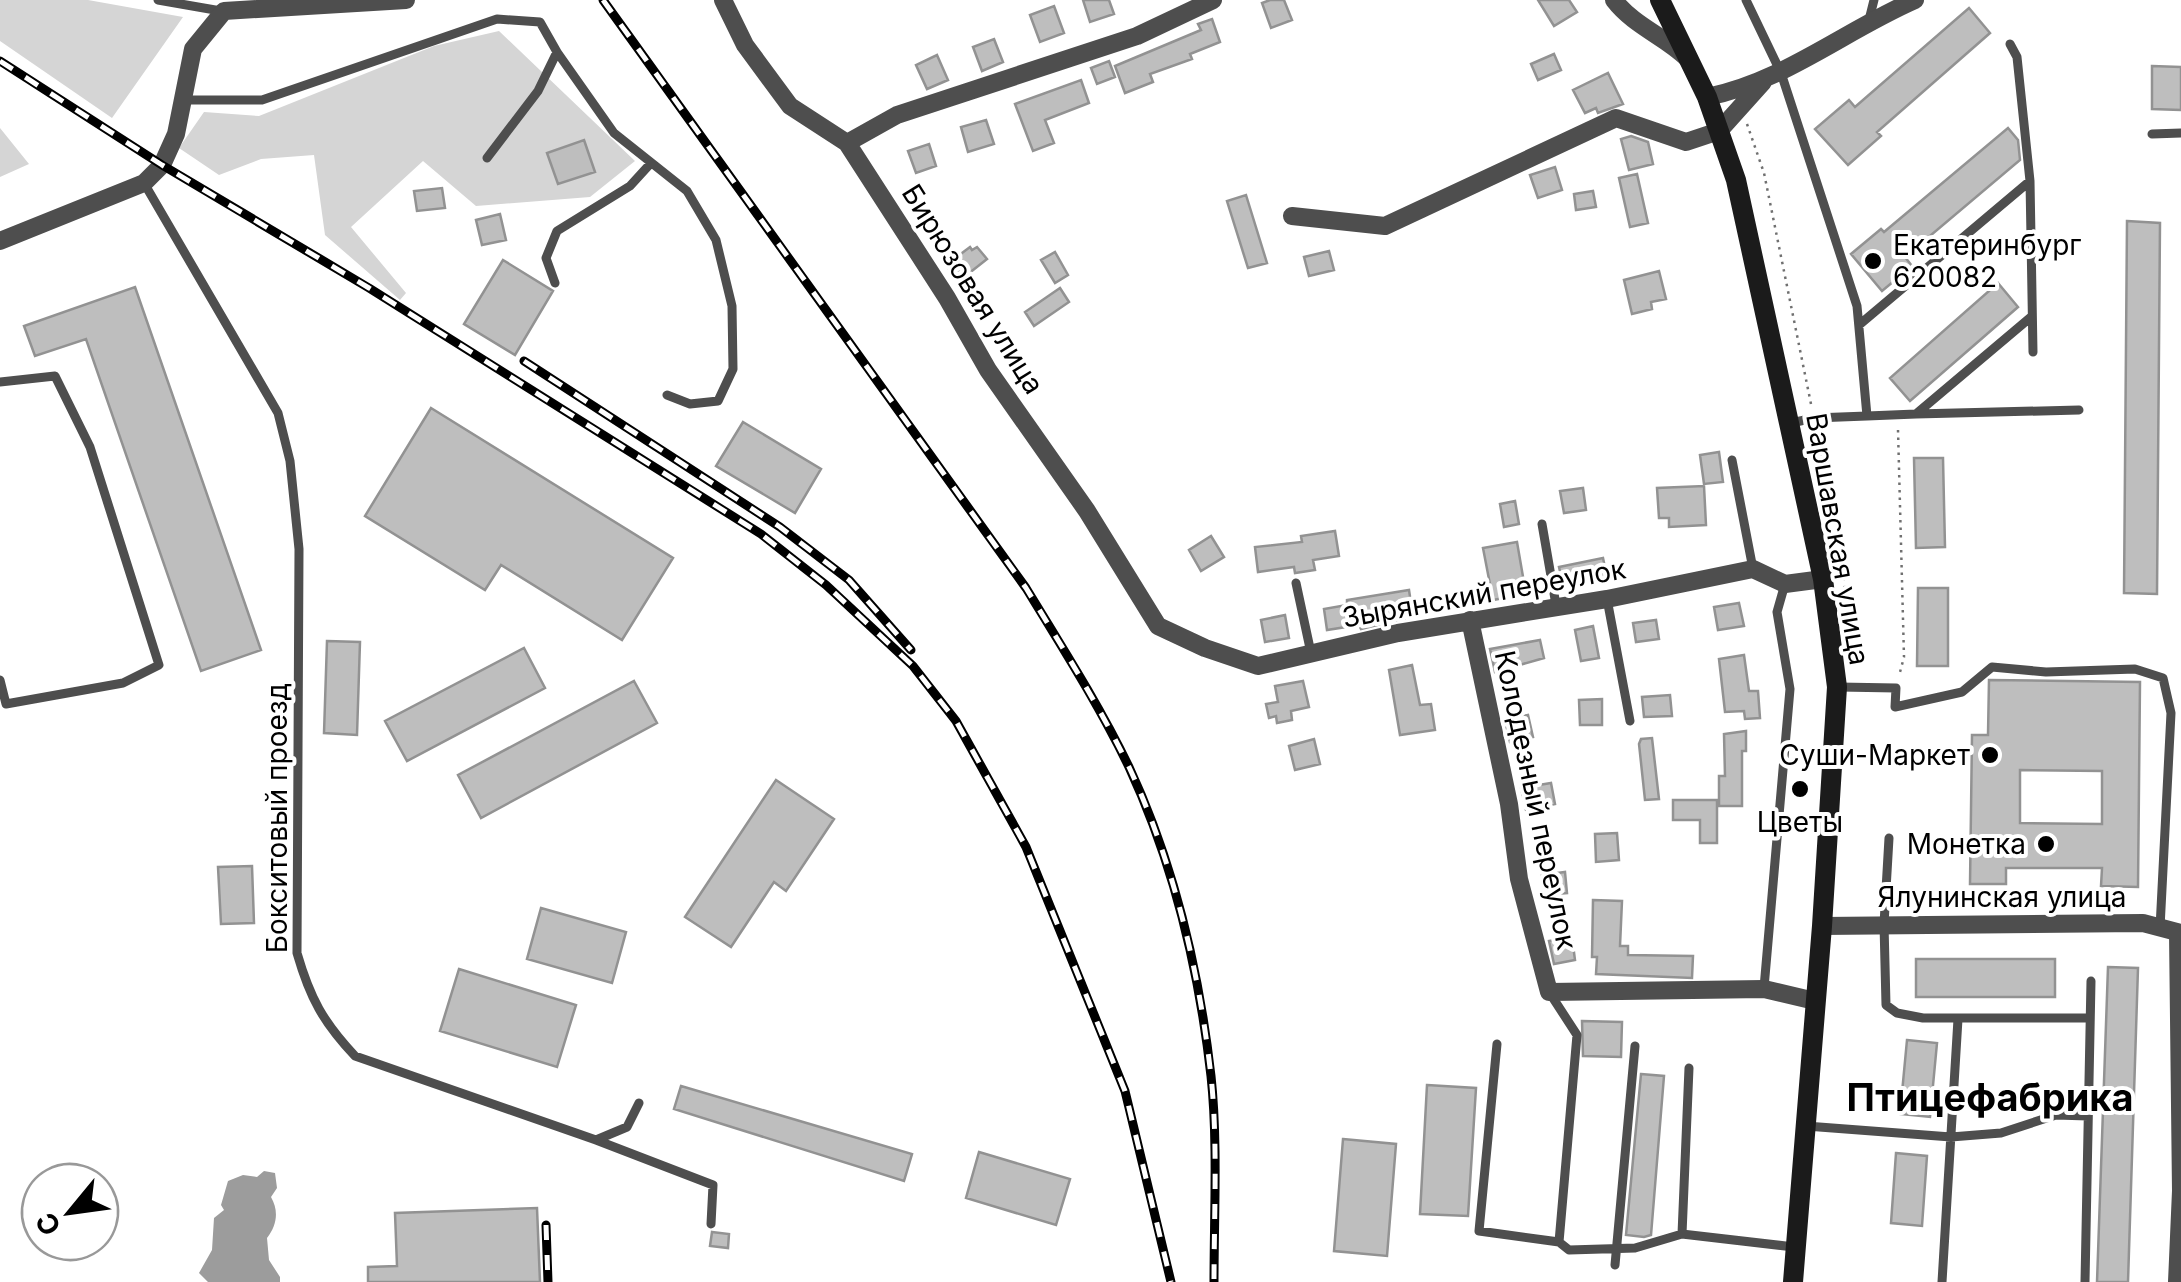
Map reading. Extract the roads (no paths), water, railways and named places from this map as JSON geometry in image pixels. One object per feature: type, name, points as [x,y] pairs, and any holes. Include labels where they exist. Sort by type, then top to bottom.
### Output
[{"type":"main road","name":"Варшавская улица","points":[[1649,0],[1675,36],[1707,97],[1736,180],[1823,579],[1836,686],[1822,926],[1793,1282]]},
{"type":"main road","name":"Варшавская улица","points":[[1660,0],[1675,36]]},
{"type":"street","points":[[0,242],[144,182],[162,165],[176,134],[193,49],[224,11],[406,0]]},
{"type":"street","name":"Бирюзовая улица","points":[[723,0],[745,45],[790,106],[847,142],[988,370],[1087,511],[1158,626]]},
{"type":"street","points":[[847,142],[897,115],[1137,36],[1213,0]]},
{"type":"street","name":"Варшавская улица","points":[[1614,0],[1644,29],[1662,36],[1688,59]]},
{"type":"street","points":[[1707,97],[1762,82],[1868,20],[1915,0]]},
{"type":"street","points":[[1292,216],[1386,226],[1616,118],[1686,142],[1719,131],[1762,82]]},
{"type":"street","points":[[1753,568],[1785,584],[1823,579]]},
{"type":"street","name":"Зырянский переулок","points":[[1158,626],[1258,666],[1470,620],[1607,599],[1753,568]]},
{"type":"street","name":"Колодезный переулок","points":[[1470,620],[1510,804],[1519,879],[1550,992]]},
{"type":"street","name":"Ялунинская улица","points":[[1822,926],[2143,923],[2173,931]]},
{"type":"street","points":[[2173,931],[2181,1192],[2177,1282]]},
{"type":"street","points":[[1550,992],[1764,990],[1814,1001]]},
{"type":"lane","points":[[158,0],[224,11]]},
{"type":"lane","points":[[1746,0],[1781,73],[1857,306],[1867,416]]},
{"type":"lane","points":[[1868,20],[1874,0]]},
{"type":"lane","points":[[182,100],[262,100],[498,19],[540,22],[614,133],[687,190],[716,240],[732,306],[732,369],[718,401],[690,404],[667,396]]},
{"type":"lane","points":[[2010,44],[2018,57],[2030,181],[2033,352]]},
{"type":"lane","points":[[487,158],[538,91],[557,52]]},
{"type":"lane","points":[[2152,134],[2181,133]]},
{"type":"lane","points":[[555,283],[546,258],[558,231],[630,186],[651,163]]},
{"type":"lane","points":[[1858,326],[2030,181]]},
{"type":"lane","name":"Бокситовый проезд","points":[[144,182],[278,413],[290,461],[300,549],[296,953],[308,990],[328,1027],[355,1056],[713,1185],[710,1224]]},
{"type":"lane","points":[[1916,414],[2031,317]]},
{"type":"lane","points":[[0,382],[55,376],[90,447],[159,665],[122,682],[6,704],[0,680]]},
{"type":"lane","points":[[1790,423],[1814,418],[2079,410]]},
{"type":"lane","points":[[1732,460],[1753,568]]},
{"type":"lane","points":[[1542,524],[1556,605]]},
{"type":"lane","points":[[1296,582],[1311,653]]},
{"type":"lane","points":[[1764,990],[1790,689],[1776,612],[1785,584]]},
{"type":"lane","points":[[1607,599],[1630,720]]},
{"type":"lane","points":[[1836,686],[1896,688],[1895,707],[1962,692],[1992,667],[2046,672],[2136,669],[2163,678],[2171,713],[2173,931]]},
{"type":"lane","points":[[1889,838],[1884,924],[1886,1005],[1897,1013],[1958,1020],[2090,1018]]},
{"type":"lane","points":[[2084,1282],[2091,981]]},
{"type":"lane","points":[[1550,992],[1577,1035],[1559,1242]]},
{"type":"lane","points":[[1942,1282],[1958,1020]]},
{"type":"lane","points":[[1497,1044],[1479,1231],[1559,1242],[1569,1250],[1635,1248],[1682,1234],[1794,1247]]},
{"type":"lane","points":[[1615,1265],[1635,1046]]},
{"type":"lane","points":[[1682,1234],[1690,1068]]},
{"type":"lane","points":[[596,1140],[627,1127],[639,1103]]},
{"type":"lane","points":[[1804,1126],[1951,1137],[2001,1133],[2056,1115],[2088,1116]]},
{"type":"railway","points":[[603,0],[1026,588],[1129,767],[1172,879],[1206,1036],[1215,1152],[1214,1282]]},
{"type":"railway","points":[[0,61],[761,534],[826,585],[913,666],[956,721],[1026,847],[1125,1091],[1171,1282]]},
{"type":"railway","points":[[524,361],[780,527],[849,580],[911,650]]},
{"type":"railway","points":[[546,1225],[548,1282]]},
{"type":"place","name":"Екатеринбург 620082","points":[[1873,261]]},
{"type":"place","name":"Суши-Маркет","points":[[1990,755]]},
{"type":"place","name":"Цветы","points":[[1800,789]]},
{"type":"place","name":"Монетка","points":[[2046,844]]},
{"type":"district","name":"Птицефабрика","points":[[1990,1097]]}]
